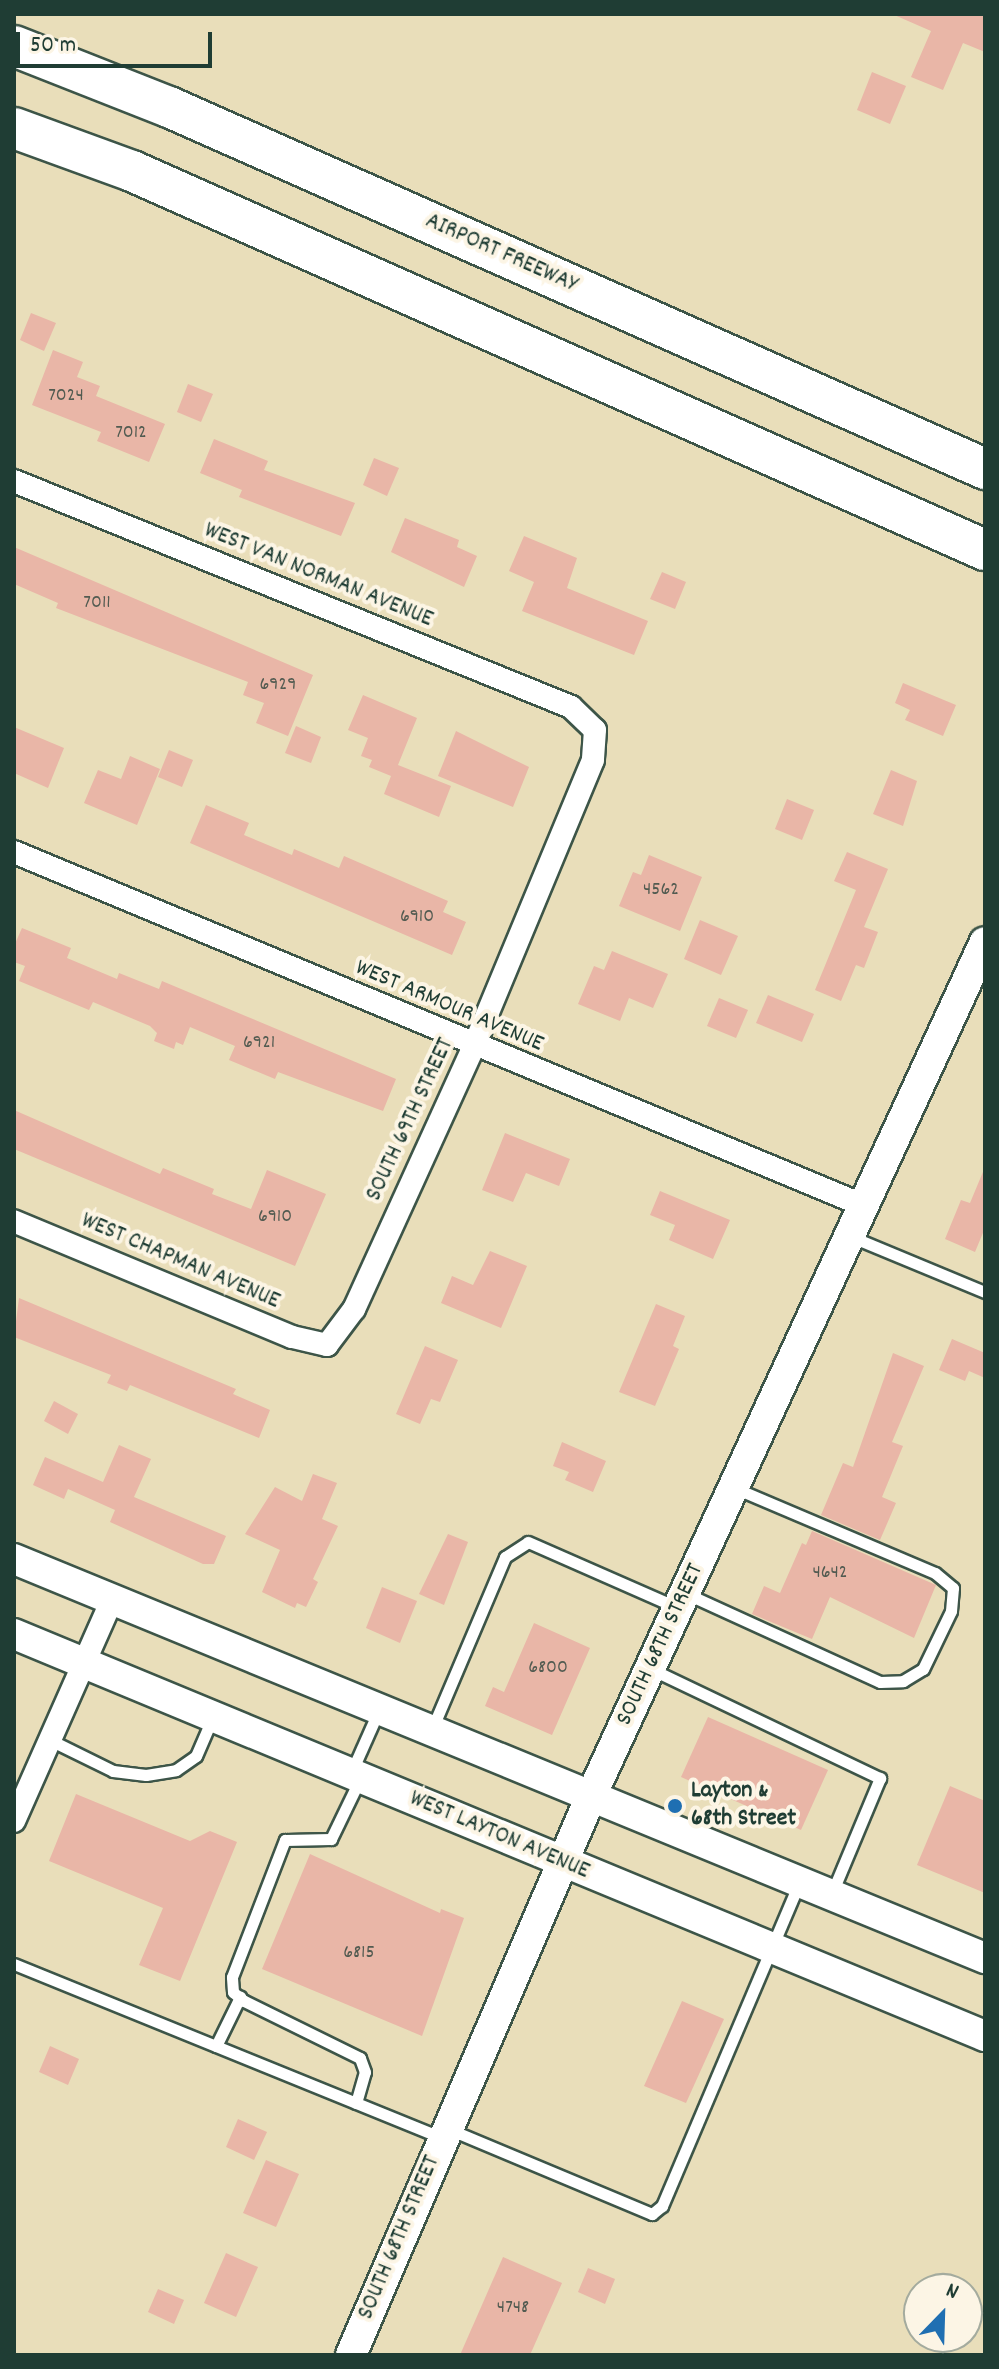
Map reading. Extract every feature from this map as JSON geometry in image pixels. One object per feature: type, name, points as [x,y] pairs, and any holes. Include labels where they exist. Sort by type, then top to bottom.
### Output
[{"type":"highway","name":"AIRPORT FREEWAY","points":[[14,46],[169,107],[985,469]]},
{"type":"highway","points":[[14,128],[132,171],[985,550]]},
{"type":"main road","name":"SOUTH 68TH STREET","points":[[351,2355],[592,1794],[852,1237],[985,942]]},
{"type":"main road","points":[[14,1559],[985,1958]]},
{"type":"main road","name":"WEST LAYTON AVENUE","points":[[14,1634],[985,2036]]},
{"type":"street","name":"WEST VAN NORMAN AVENUE","points":[[14,481],[571,707],[595,730]]},
{"type":"street","name":"SOUTH 69TH STREET","points":[[327,1345],[354,1309],[474,1046],[593,760],[595,730]]},
{"type":"street","name":"WEST ARMOUR AVENUE","points":[[14,852],[474,1046],[865,1206]]},
{"type":"street","name":"WEST CHAPMAN AVENUE","points":[[14,1221],[292,1337],[327,1345]]},
{"type":"street","points":[[14,1821],[112,1600]]},
{"type":"lane","points":[[852,1237],[985,1292]]},
{"type":"lane","points":[[432,1730],[505,1557],[528,1542],[880,1682],[903,1681],[923,1669],[951,1611],[953,1588],[935,1573],[735,1488]]},
{"type":"lane","points":[[651,1669],[880,1778],[831,1894]]},
{"type":"lane","points":[[356,2103],[365,2072],[353,2051],[240,1997],[233,1992],[232,1977],[285,1840],[331,1839],[380,1708]]},
{"type":"lane","points":[[50,1740],[113,1771],[146,1775],[176,1770],[196,1756],[213,1716]]},
{"type":"lane","points":[[14,1964],[356,2103],[445,2133],[652,2214],[662,2206],[800,1881]]},
{"type":"lane","points":[[216,2046],[240,1997]]},
{"type":"building","points":[[892,14],[985,14],[985,52],[963,43],[943,90],[911,77],[931,31]]},
{"type":"building","points":[[872,72],[906,86],[890,124],[857,110]]},
{"type":"building","points":[[31,313],[56,323],[44,351],[20,340]]},
{"type":"building","points":[[53,350],[83,362],[77,377],[100,386],[96,396],[165,424],[149,462],[97,441],[101,432],[32,405]]},
{"type":"building","points":[[188,384],[213,394],[201,422],[177,412]]},
{"type":"building","points":[[214,439],[268,461],[264,470],[355,503],[341,536],[239,497],[242,490],[200,473]]},
{"type":"building","points":[[374,458],[399,468],[387,496],[363,485]]},
{"type":"building","points":[[405,518],[459,540],[457,547],[477,556],[464,587],[391,552]]},
{"type":"building","points":[[524,536],[577,558],[567,588],[648,621],[634,655],[522,611],[534,582],[509,571]]},
{"type":"building","points":[[14,547],[313,675],[288,736],[256,723],[264,703],[243,695],[248,682],[56,608],[58,603],[14,584]]},
{"type":"building","points":[[662,572],[686,582],[675,609],[650,599]]},
{"type":"building","points":[[903,683],[956,705],[943,736],[905,720],[910,710],[895,703]]},
{"type":"building","points":[[363,695],[417,718],[398,765],[451,786],[439,817],[384,794],[391,776],[369,767],[372,760],[361,756],[368,738],[348,730]]},
{"type":"building","points":[[296,726],[321,737],[311,763],[285,753]]},
{"type":"building","points":[[14,727],[64,748],[48,788],[14,773]]},
{"type":"building","points":[[456,731],[529,767],[513,807],[438,776]]},
{"type":"building","points":[[169,750],[193,760],[182,787],[158,777]]},
{"type":"building","points":[[130,756],[160,769],[137,825],[84,803],[98,770],[121,779]]},
{"type":"building","points":[[891,770],[917,781],[903,826],[873,814]]},
{"type":"building","points":[[787,799],[814,810],[802,840],[775,829]]},
{"type":"building","points":[[206,805],[249,823],[244,835],[292,855],[294,849],[339,868],[344,856],[448,901],[443,912],[466,922],[452,955],[190,843]]},
{"type":"building","points":[[847,852],[888,869],[864,927],[878,932],[864,968],[856,965],[841,1001],[815,990],[856,890],[834,881]]},
{"type":"building","points":[[649,855],[702,877],[680,931],[619,906],[633,872],[641,875]]},
{"type":"building","points":[[700,920],[738,936],[721,975],[684,959]]},
{"type":"building","points":[[22,928],[71,948],[67,958],[117,979],[119,973],[159,989],[162,981],[396,1079],[383,1111],[278,1072],[275,1079],[229,1060],[235,1046],[190,1027],[183,1045],[176,1042],[174,1049],[154,1041],[157,1033],[150,1026],[93,1002],[89,1010],[19,981],[25,966],[14,962],[14,946]]},
{"type":"building","points":[[612,951],[668,974],[653,1008],[629,998],[620,1021],[578,1004],[594,966],[604,970]]},
{"type":"building","points":[[768,995],[814,1014],[802,1042],[756,1023]]},
{"type":"building","points":[[719,998],[748,1010],[736,1038],[707,1026]]},
{"type":"building","points":[[14,1110],[160,1174],[163,1168],[214,1189],[212,1194],[251,1209],[267,1170],[326,1194],[295,1266],[14,1149]]},
{"type":"building","points":[[505,1133],[570,1159],[559,1186],[526,1173],[513,1202],[482,1190]]},
{"type":"building","points":[[985,1167],[985,1228],[975,1252],[945,1239],[961,1200],[970,1203]]},
{"type":"building","points":[[660,1191],[730,1220],[713,1259],[669,1240],[675,1225],[650,1215]]},
{"type":"building","points":[[490,1251],[527,1266],[501,1328],[441,1303],[452,1276],[473,1285]]},
{"type":"building","points":[[19,1298],[236,1389],[233,1394],[270,1410],[259,1438],[130,1385],[127,1391],[107,1383],[111,1375],[14,1337]]},
{"type":"building","points":[[656,1304],[685,1316],[673,1346],[679,1349],[655,1406],[619,1392]]},
{"type":"building","points":[[952,1339],[985,1353],[985,1378],[969,1371],[965,1381],[939,1370]]},
{"type":"building","points":[[425,1346],[458,1360],[440,1402],[431,1399],[420,1424],[396,1414]]},
{"type":"building","points":[[893,1353],[924,1366],[892,1442],[903,1446],[882,1497],[896,1503],[880,1540],[821,1515],[843,1463],[853,1467]]},
{"type":"building","points":[[54,1401],[78,1414],[68,1434],[44,1421]]},
{"type":"building","points":[[562,1442],[606,1461],[593,1492],[565,1480],[569,1472],[553,1466]]},
{"type":"building","points":[[119,1445],[151,1459],[134,1497],[226,1536],[214,1564],[203,1564],[110,1522],[115,1510],[68,1489],[64,1499],[33,1485],[45,1457],[103,1482]]},
{"type":"building","points":[[313,1474],[337,1483],[322,1519],[338,1526],[313,1579],[318,1582],[306,1607],[297,1603],[295,1608],[262,1592],[280,1550],[245,1534],[275,1487],[302,1501]]},
{"type":"building","points":[[812,1531],[936,1585],[914,1638],[830,1597],[812,1639],[752,1614],[764,1586],[780,1593],[802,1543],[806,1545]]},
{"type":"building","points":[[448,1534],[468,1542],[444,1605],[419,1594]]},
{"type":"building","points":[[382,1587],[417,1601],[400,1643],[366,1628]]},
{"type":"building","points":[[534,1623],[590,1648],[552,1735],[485,1706],[493,1687],[504,1692]]},
{"type":"building","points":[[708,1717],[828,1770],[801,1830],[681,1777]]},
{"type":"building","points":[[950,1786],[985,1801],[985,1893],[917,1865]]},
{"type":"building","points":[[76,1794],[190,1841],[210,1831],[237,1842],[180,1981],[139,1965],[163,1908],[49,1861]]},
{"type":"building","points":[[310,1854],[440,1913],[441,1909],[464,1918],[422,2036],[262,1969]]},
{"type":"building","points":[[682,2001],[724,2019],[686,2103],[644,2086]]},
{"type":"building","points":[[50,2046],[79,2059],[68,2085],[39,2072]]},
{"type":"building","points":[[238,2119],[267,2132],[254,2160],[226,2147]]},
{"type":"building","points":[[266,2160],[299,2174],[276,2227],[243,2213]]},
{"type":"building","points":[[226,2253],[258,2267],[236,2317],[204,2303]]},
{"type":"building","points":[[503,2257],[562,2283],[530,2355],[460,2355]]},
{"type":"building","points":[[588,2268],[615,2279],[605,2304],[578,2292]]},
{"type":"building","points":[[158,2289],[184,2300],[174,2324],[148,2312]]},
{"type":"place","name":"Layton & 68th Street","points":[[675,1806]]}]
